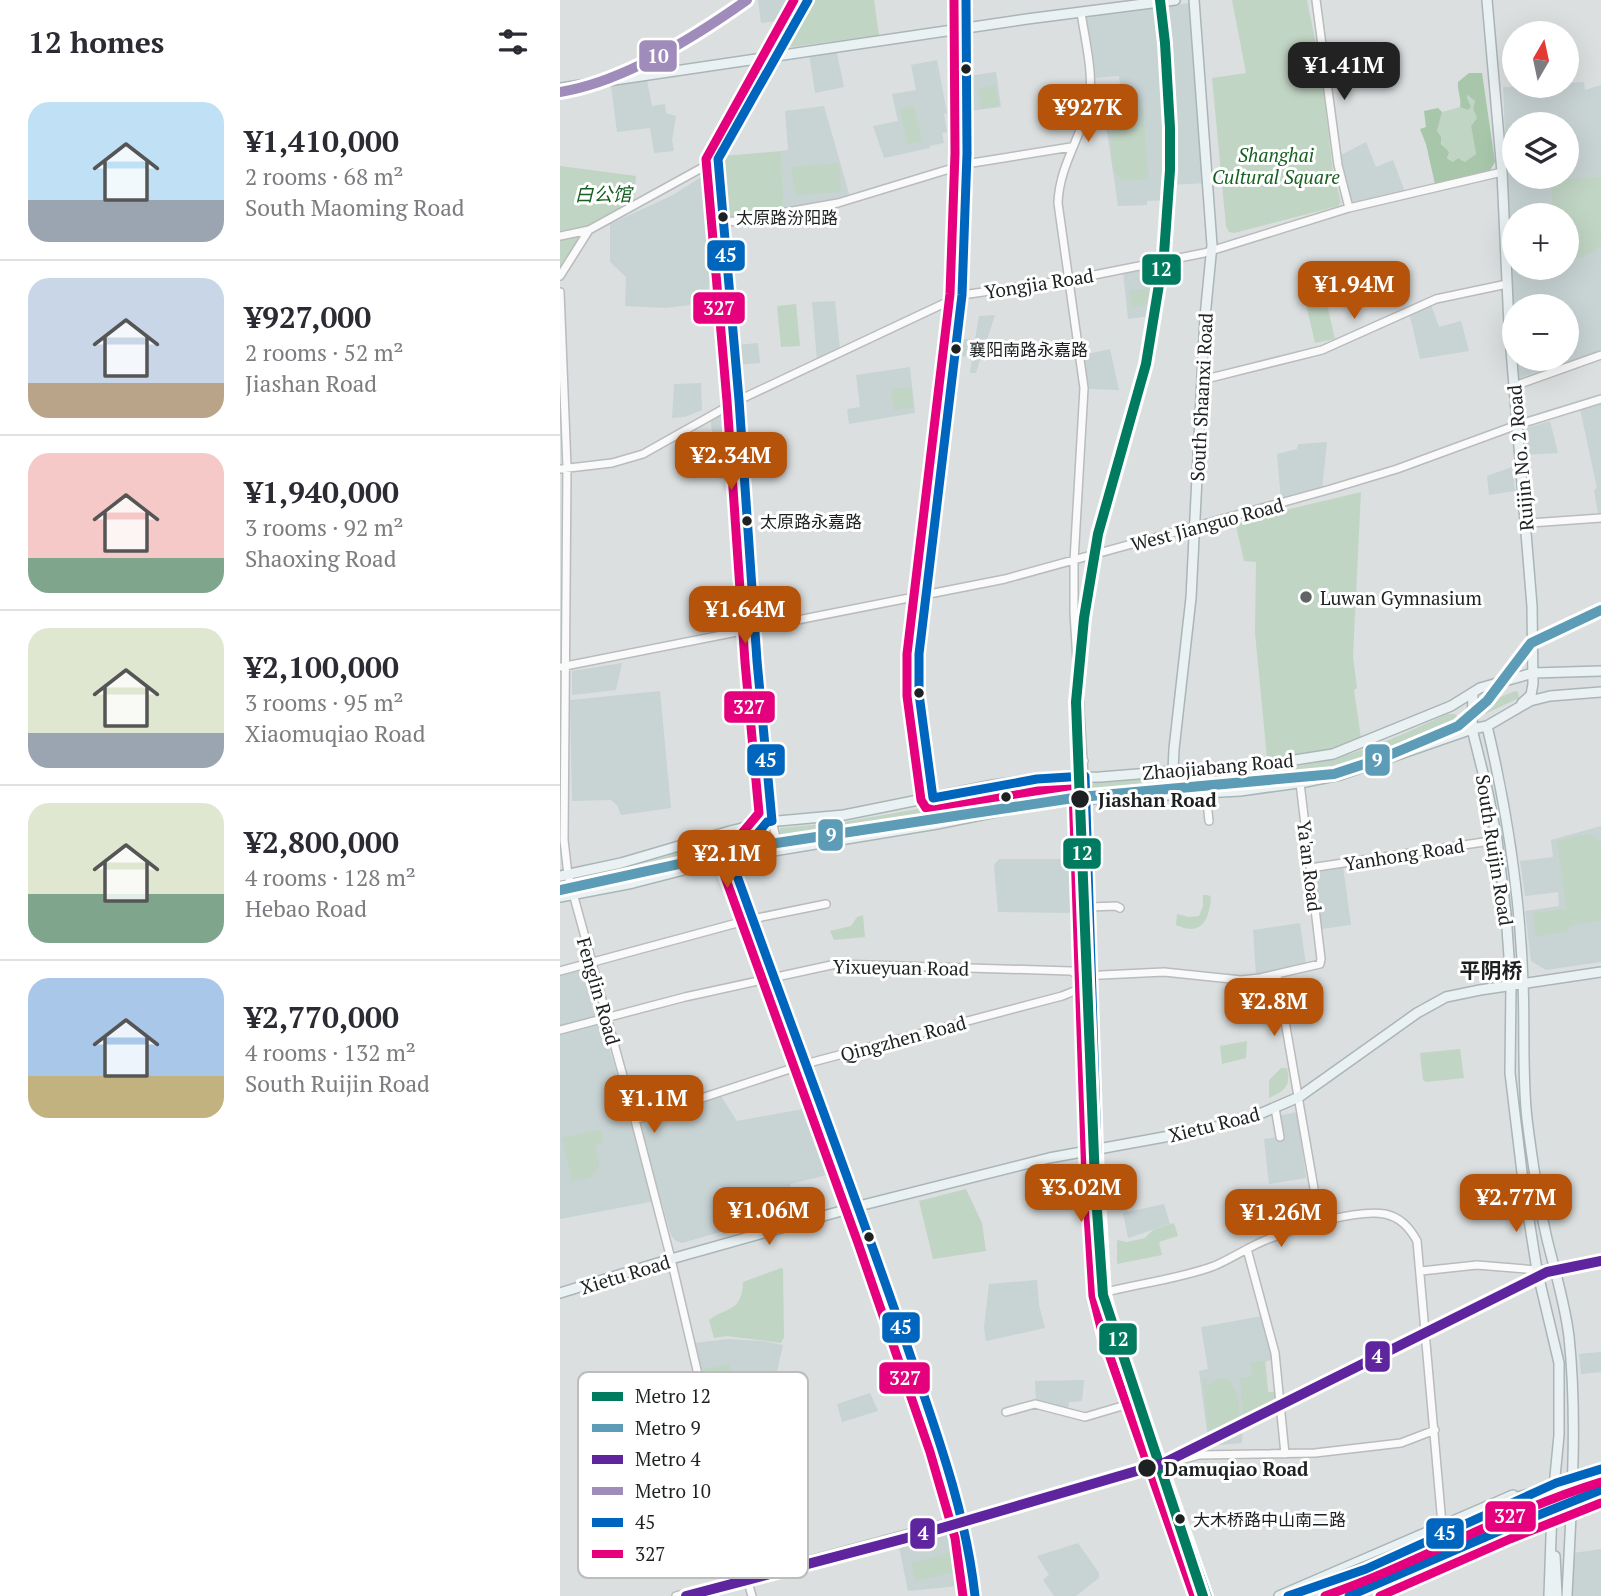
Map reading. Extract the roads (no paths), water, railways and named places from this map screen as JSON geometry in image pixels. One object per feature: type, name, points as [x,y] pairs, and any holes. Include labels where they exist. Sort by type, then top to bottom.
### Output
[{"type":"highway","points":[[1295,1596],[1601,1471]]},
{"type":"highway","points":[[1315,1596],[1524,1509],[1601,1482]]},
{"type":"highway","points":[[1295,1596],[1342,1572],[1508,1500],[1533,1493]]},
{"type":"highway","points":[[1336,1596],[1536,1514]]},
{"type":"main road","points":[[560,88],[965,27],[1175,0]]},
{"type":"main road","name":"South Shaanxi Road","points":[[1172,793],[1172,769],[1190,610],[1205,317],[1211,252],[1206,139],[1194,0]]},
{"type":"main road","name":"Ruijin No. 2 Road","points":[[1487,0],[1502,172]]},
{"type":"main road","points":[[1494,85],[1500,94],[1509,203]]},
{"type":"main road","name":"Ruijin No. 2 Road","points":[[1487,726],[1531,695],[1539,658],[1517,425],[1507,280]]},
{"type":"main road","name":"Zhaojiabang Road","points":[[564,876],[769,822],[844,815],[993,785],[1080,776],[1276,763],[1333,754],[1451,706],[1480,688],[1535,673],[1601,671]]},
{"type":"main road","name":"Zhaojiabang Road","points":[[560,897],[738,857],[1011,809],[1074,800],[1240,790],[1300,783],[1340,775],[1487,726],[1530,701],[1550,696],[1601,692]]},
{"type":"main road","name":"South Ruijin Road","points":[[1473,693],[1472,729],[1497,840],[1511,985],[1510,1073],[1524,1189],[1537,1270],[1559,1363],[1559,1435],[1552,1520]]},
{"type":"main road","name":"South Ruijin Road","points":[[1487,726],[1511,842],[1524,983],[1523,1033],[1527,1118],[1544,1227],[1556,1268],[1569,1335],[1573,1392],[1567,1596]]},
{"type":"main road","name":"Xietu Road","points":[[560,1293],[859,1206],[1093,1149],[1208,1129],[1275,1108],[1299,1097],[1433,1003],[1460,993],[1601,972]]},
{"type":"main road","points":[[1288,1596],[1366,1569],[1556,1483],[1601,1471]]},
{"type":"main road","points":[[1327,1596],[1423,1556],[1601,1490]]},
{"type":"main road","points":[[1279,1596],[1520,1492],[1533,1493]]},
{"type":"main road","points":[[1349,1596],[1536,1514]]},
{"type":"main road","points":[[1549,1596],[1552,1520]]},
{"type":"main road","points":[[1552,1520],[1557,1596]]},
{"type":"street","points":[[560,236],[589,230],[718,159],[808,0]]},
{"type":"street","points":[[937,824],[918,685],[919,654],[962,295],[967,164],[965,0]]},
{"type":"street","points":[[1316,0],[1338,165],[1349,208]]},
{"type":"street","points":[[1081,12],[1090,90],[1087,108],[1062,175],[1058,199],[1084,388],[1074,561],[1074,612],[1084,761],[1074,800],[1081,976],[1103,1295],[1198,1596]]},
{"type":"street","points":[[723,223],[838,204],[967,164],[1072,147]]},
{"type":"street","points":[[718,159],[739,400],[769,822],[779,850]]},
{"type":"street","name":"Yongjia Road","points":[[564,468],[612,463],[642,454],[739,400],[962,295],[1068,279],[1211,252],[1349,208],[1502,172]]},
{"type":"street","points":[[560,276],[589,230]]},
{"type":"street","points":[[1202,380],[1322,350],[1436,299],[1507,284]]},
{"type":"street","name":"Fenglin Road","points":[[560,292],[564,468],[564,876],[573,896],[608,1019],[698,1372]]},
{"type":"street","points":[[1514,386],[1601,355]]},
{"type":"street","name":"West Jianguo Road","points":[[563,667],[926,596],[1074,561],[1381,474],[1517,425],[1600,399]]},
{"type":"street","points":[[1528,523],[1601,518]]},
{"type":"street","points":[[1080,776],[1086,800],[1093,975],[1093,1149]]},
{"type":"street","name":"Ya'an Road","points":[[1300,783],[1321,949]]},
{"type":"street","points":[[1206,792],[1209,821]]},
{"type":"street","points":[[769,822],[738,857],[736,873],[859,1206],[964,1518],[975,1596]]},
{"type":"street","name":"Yanhong Road","points":[[1310,868],[1497,840]]},
{"type":"street","points":[[560,971],[752,919],[825,904]]},
{"type":"street","points":[[1090,907],[1121,908]]},
{"type":"street","name":"Yixueyuan Road","points":[[560,1030],[685,997],[836,964],[1071,971],[1081,976],[1164,972],[1227,980],[1260,978],[1320,964],[1321,949]]},
{"type":"street","points":[[1277,975],[1299,1097],[1308,1173],[1320,1223]]},
{"type":"street","name":"Qingzhen Road","points":[[635,1120],[805,1064],[1062,996],[1077,990],[1081,976]]},
{"type":"street","points":[[1275,1108],[1280,1137]]},
{"type":"street","points":[[1103,1295],[1213,1266],[1270,1238],[1320,1223],[1368,1213],[1387,1215],[1401,1221],[1412,1230],[1417,1241],[1443,1524]]},
{"type":"street","points":[[1247,1249],[1276,1360],[1285,1454]]},
{"type":"street","points":[[1421,1271],[1477,1265],[1537,1270],[1601,1262]]},
{"type":"street","points":[[1006,1412],[1035,1404],[1085,1418],[1129,1404]]},
{"type":"street","points":[[808,1560],[1213,1453],[1315,1453],[1401,1443],[1435,1430]]},
{"type":"street","points":[[1159,1466],[1207,1596]]},
{"type":"street","points":[[676,1596],[742,1578]]},
{"type":"street","name":"Fenglin Road","points":[[746,1578],[752,1596]]},
{"type":"metro line","name":"10","points":[[560,92],[609,79],[634,68],[682,43],[747,0]]},
{"type":"metro line","name":"12","points":[[1160,0],[1170,128],[1164,254],[1146,364],[1098,534],[1084,618],[1076,702],[1095,1182],[1103,1295],[1203,1596]]},
{"type":"metro line","name":"9","points":[[560,890],[770,844],[1080,797],[1334,774],[1380,759],[1458,726],[1487,701],[1531,643],[1601,610]]},
{"type":"metro line","name":"4","points":[[808,1564],[918,1535],[1164,1463],[1547,1272],[1601,1261]]},
{"type":"metro line","name":"4","points":[[686,1596],[754,1578]]},
{"type":"place","name":"太原路汾阳路","points":[[723,217]]},
{"type":"place","name":"襄阳南路永嘉路","points":[[956,349]]},
{"type":"place","name":"太原路永嘉路","points":[[747,521]]},
{"type":"place","name":"Luwan Gymnasium","points":[[1306,597]]},
{"type":"place","name":"Jiashan Road","points":[[1080,799]]},
{"type":"place","name":"Damuqiao Road","points":[[1147,1468]]},
{"type":"place","name":"大木桥路中山南二路","points":[[1180,1519]]},
{"type":"district","name":"平阴桥","points":[[1491,970]]},
{"type":"park label","name":"Shanghai Cultural Square","points":[[1276,165]]},
{"type":"park label","name":"白公馆","points":[[603,193]]}]
